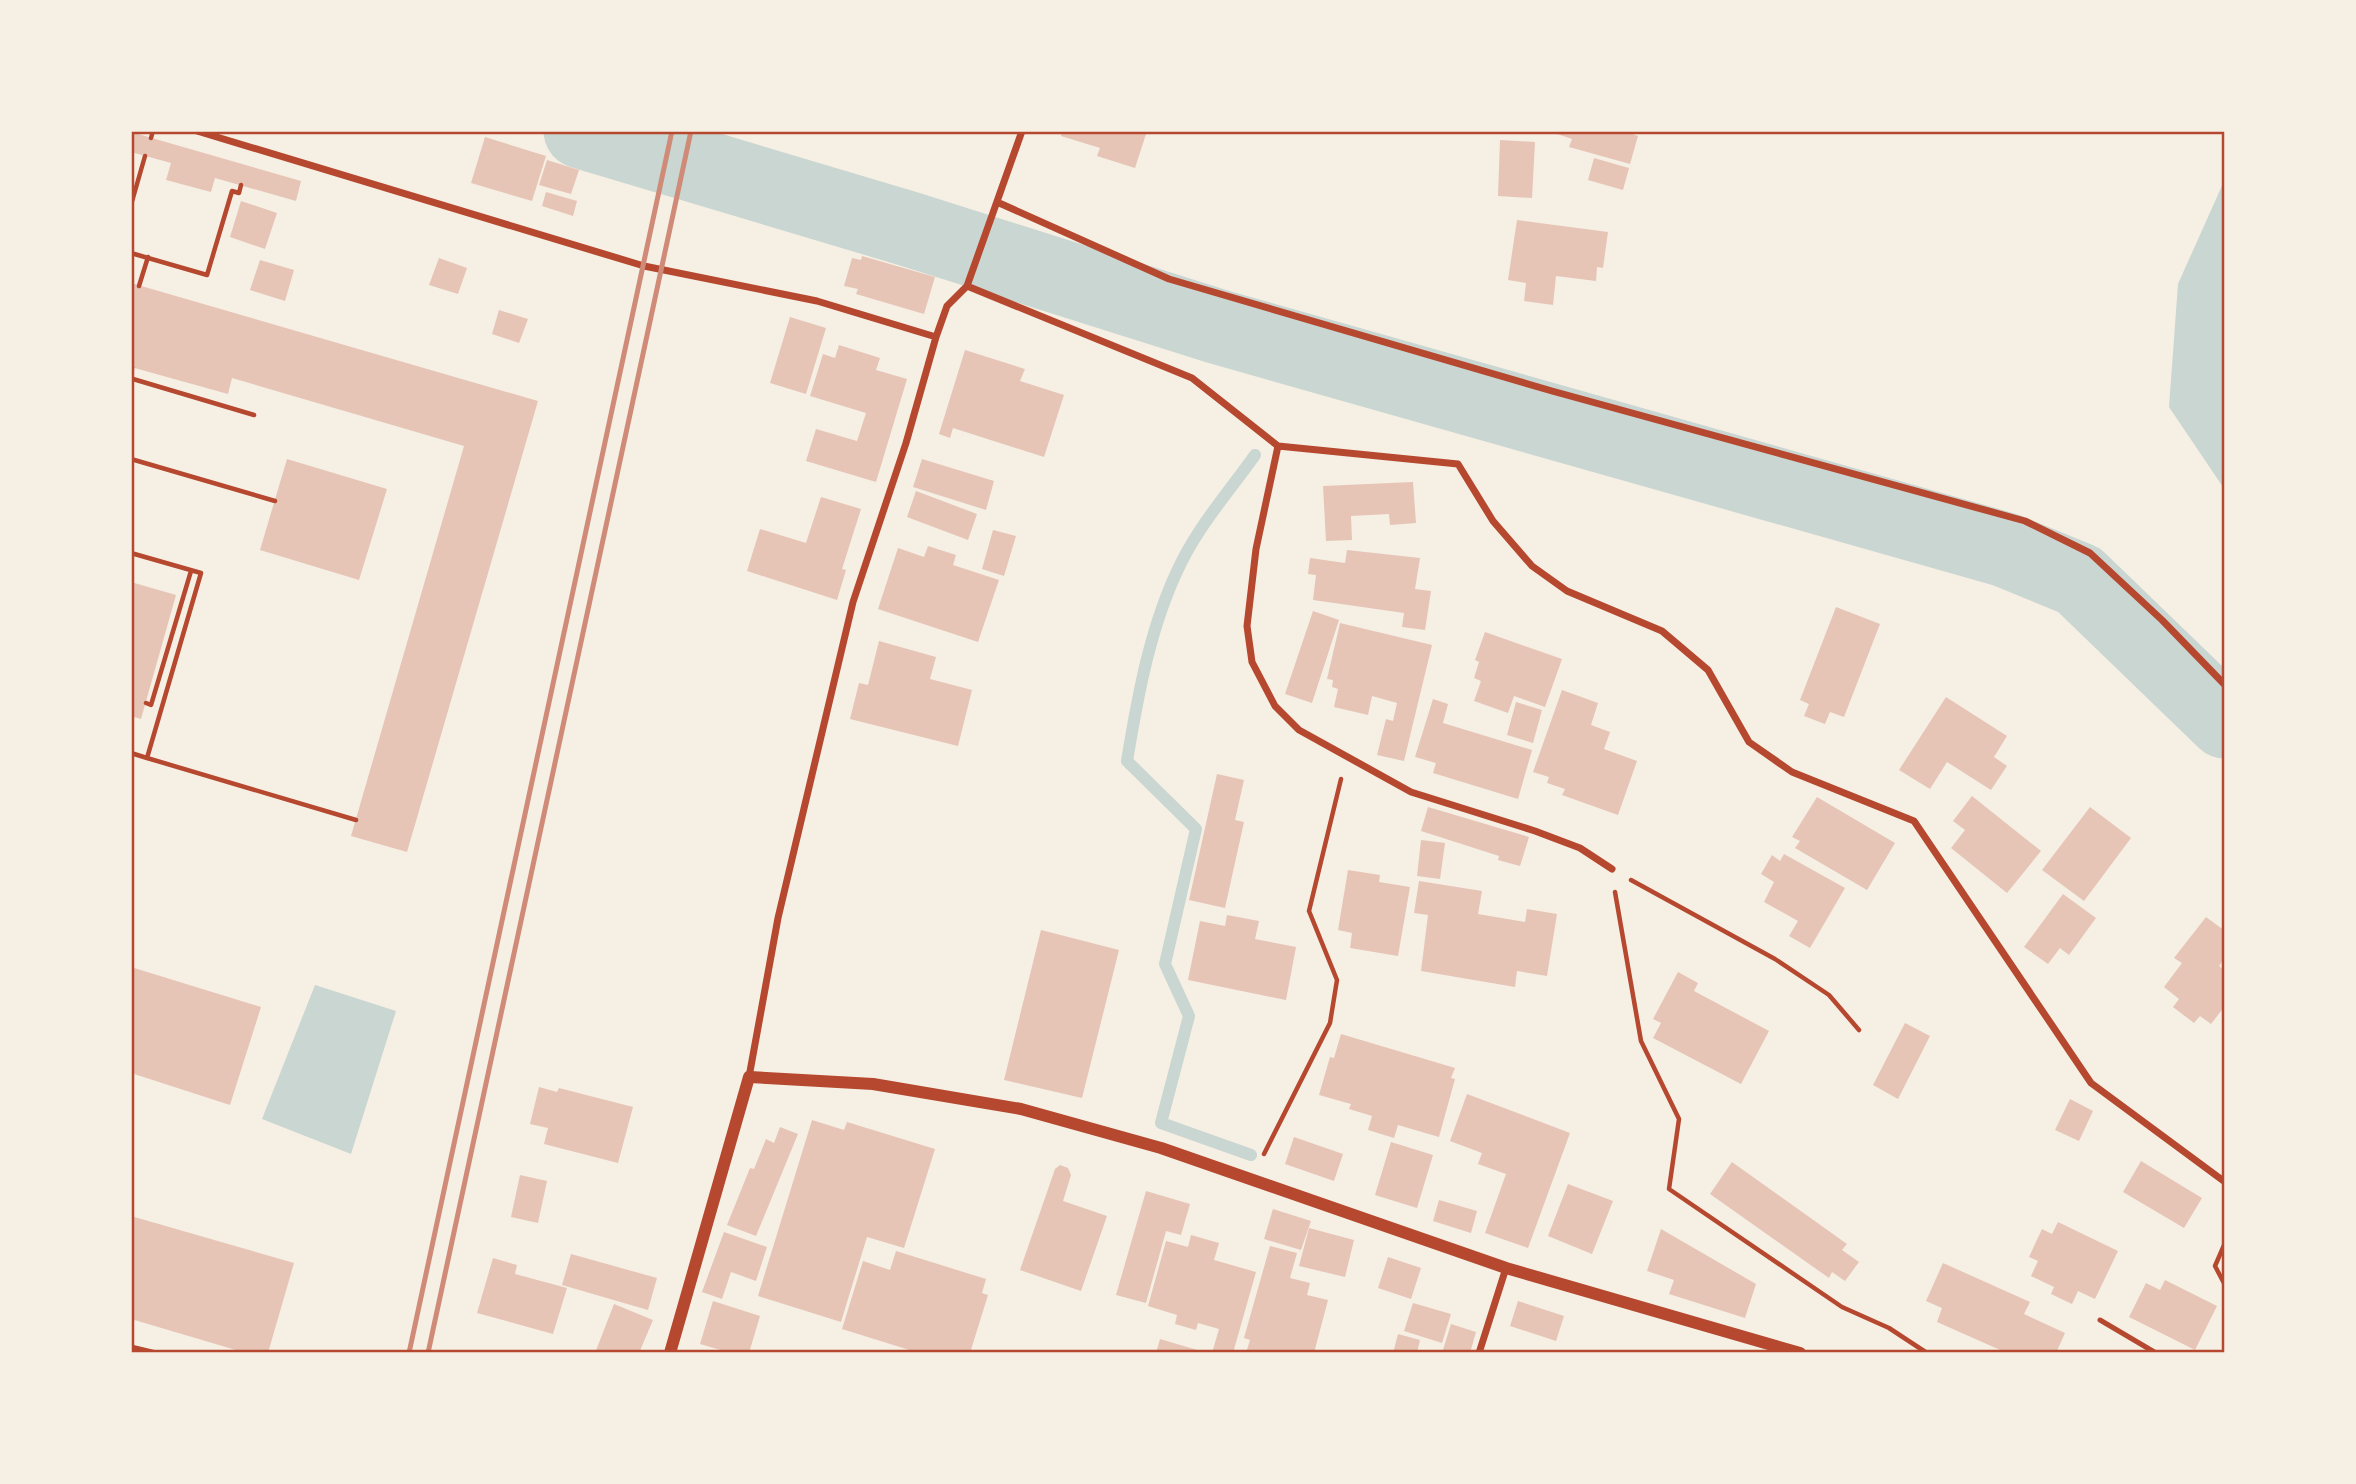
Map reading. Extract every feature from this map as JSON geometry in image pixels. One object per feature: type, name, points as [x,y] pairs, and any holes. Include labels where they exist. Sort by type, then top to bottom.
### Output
[{"type":"street","points":[[197,131],[645,266],[817,301],[936,337]]},
{"type":"street","points":[[670,1353],[749,1077],[778,918],[853,602],[947,306],[967,286],[1022,131]]},
{"type":"street","points":[[997,202],[1169,279],[1552,391],[2025,521],[2090,553],[2162,620],[2225,685]]},
{"type":"street","points":[[967,286],[1192,378],[1278,446],[1458,464],[1493,521],[1532,566],[1567,591],[1662,631],[1708,670],[1749,742],[1793,772],[1914,821],[2091,1083],[2225,1182]]},
{"type":"street","points":[[1278,446],[1256,549],[1247,626],[1252,662],[1275,706],[1299,730],[1411,792],[1580,848],[1612,869]]},
{"type":"street","points":[[749,1077],[873,1084],[1021,1110],[1161,1148],[1506,1268],[1800,1353]]},
{"type":"street","points":[[1479,1353],[1506,1268]]},
{"type":"lane","points":[[2099,1320],[2157,1353]]},
{"type":"lane","points":[[131,1347],[156,1353]]},
{"type":"path","points":[[151,138],[153,131]]},
{"type":"path","points":[[131,205],[145,156]]},
{"type":"path","points":[[131,253],[207,275],[232,191],[239,193],[241,186]]},
{"type":"path","points":[[139,286],[148,257]]},
{"type":"path","points":[[131,386],[132,367]]},
{"type":"path","points":[[133,379],[254,415]]},
{"type":"path","points":[[131,459],[275,501]]},
{"type":"path","points":[[131,553],[201,573],[147,758]]},
{"type":"path","points":[[146,703],[151,705],[191,570]]},
{"type":"path","points":[[131,753],[356,820]]},
{"type":"path","points":[[1251,1179],[1330,1023],[1337,980],[1309,911],[1346,758]]},
{"type":"path","points":[[1612,869],[1775,960],[1829,995],[1858,1030]]},
{"type":"path","points":[[1612,869],[1641,1041],[1679,1119],[1669,1189],[1842,1307],[1889,1328],[1927,1353]]},
{"type":"path","points":[[2225,1243],[2216,1266],[2225,1285]]},
{"type":"shaded area","points":[[2225,179],[2225,490],[2169,407],[2178,284]]},
{"type":"shaded area","points":[[315,985],[396,1011],[351,1154],[262,1119]]},
{"type":"building","points":[[1062,131],[1147,131],[1135,168],[1097,156],[1100,148],[1061,136]]},
{"type":"building","points":[[1548,131],[1623,131],[1638,136],[1630,164],[1569,147],[1572,139]]},
{"type":"building","points":[[131,132],[301,181],[296,201],[215,178],[211,192],[166,180],[171,163],[131,152]]},
{"type":"building","points":[[485,137],[546,156],[532,201],[471,183]]},
{"type":"building","points":[[1500,140],[1535,142],[1532,198],[1498,196]]},
{"type":"building","points":[[1594,158],[1629,168],[1623,190],[1588,180]]},
{"type":"building","points":[[547,160],[579,170],[571,194],[539,185]]},
{"type":"building","points":[[546,192],[577,201],[573,216],[542,206]]},
{"type":"building","points":[[241,201],[277,213],[265,249],[230,237]]},
{"type":"building","points":[[1517,220],[1608,232],[1603,268],[1597,267],[1596,281],[1556,276],[1553,305],[1524,301],[1526,283],[1508,280]]},
{"type":"building","points":[[862,256],[935,277],[924,314],[856,294],[858,289],[844,286],[852,258],[861,260]]},
{"type":"building","points":[[439,258],[467,268],[458,294],[429,285]]},
{"type":"building","points":[[260,260],[294,270],[285,301],[250,290]]},
{"type":"building","points":[[131,283],[538,401],[407,852],[351,836],[464,446],[232,378],[228,394],[131,367]]},
{"type":"building","points":[[499,310],[528,319],[519,343],[492,334]]},
{"type":"building","points":[[790,317],[826,328],[806,394],[770,383]]},
{"type":"building","points":[[839,345],[880,358],[876,370],[907,379],[876,482],[806,461],[816,429],[857,441],[866,413],[810,396],[823,354],[835,358]]},
{"type":"building","points":[[965,350],[1025,369],[1020,381],[1064,395],[1044,457],[953,428],[950,438],[939,434]]},
{"type":"building","points":[[287,459],[387,489],[359,580],[260,550]]},
{"type":"building","points":[[922,459],[994,481],[986,510],[913,487]]},
{"type":"building","points":[[1413,482],[1416,523],[1390,525],[1389,514],[1351,516],[1352,540],[1326,541],[1323,486]]},
{"type":"building","points":[[916,491],[977,514],[968,540],[907,517]]},
{"type":"building","points":[[821,497],[861,509],[842,569],[846,570],[837,600],[747,571],[760,529],[806,543]]},
{"type":"building","points":[[993,530],[1016,536],[1004,576],[982,569]]},
{"type":"building","points":[[928,546],[956,555],[953,565],[999,580],[978,642],[878,609],[898,548],[924,557]]},
{"type":"building","points":[[1347,550],[1420,558],[1415,589],[1431,591],[1425,630],[1402,627],[1404,613],[1313,600],[1316,575],[1308,574],[1310,558],[1345,563]]},
{"type":"building","points":[[131,582],[176,595],[141,719],[131,716]]},
{"type":"building","points":[[1836,607],[1880,624],[1844,717],[1830,712],[1825,724],[1804,716],[1809,704],[1800,700]]},
{"type":"building","points":[[1313,611],[1339,620],[1312,703],[1285,694]]},
{"type":"building","points":[[1340,623],[1432,645],[1404,761],[1377,755],[1386,719],[1393,721],[1397,703],[1372,696],[1368,715],[1334,707],[1338,689],[1332,687],[1333,680],[1327,679]]},
{"type":"building","points":[[1485,632],[1562,659],[1545,707],[1514,696],[1508,713],[1474,701],[1481,681],[1474,678],[1479,662],[1475,660]]},
{"type":"building","points":[[879,641],[936,657],[930,679],[972,690],[958,746],[850,719],[859,683],[868,685]]},
{"type":"building","points":[[1562,690],[1598,703],[1591,725],[1610,732],[1604,749],[1637,761],[1618,815],[1562,795],[1565,789],[1547,783],[1549,777],[1533,772]]},
{"type":"building","points":[[1946,697],[2007,736],[1994,757],[2007,766],[1991,790],[1947,762],[1930,789],[1899,770]]},
{"type":"building","points":[[1433,699],[1448,704],[1443,723],[1532,750],[1518,799],[1433,773],[1436,763],[1415,757]]},
{"type":"building","points":[[1516,702],[1542,710],[1533,743],[1507,735]]},
{"type":"building","points":[[1217,774],[1244,780],[1235,820],[1244,822],[1225,908],[1189,900]]},
{"type":"building","points":[[1972,796],[2041,851],[2007,893],[1951,848],[1965,830],[1953,821]]},
{"type":"building","points":[[1817,797],[1895,843],[1867,890],[1795,848],[1800,841],[1792,837]]},
{"type":"building","points":[[1428,807],[1529,837],[1520,866],[1498,860],[1499,856],[1421,831]]},
{"type":"building","points":[[2090,807],[2131,838],[2084,901],[2042,870]]},
{"type":"building","points":[[1421,840],[1445,843],[1440,879],[1417,876]]},
{"type":"building","points":[[1784,854],[1845,888],[1810,948],[1789,936],[1798,921],[1764,902],[1774,882],[1761,874],[1772,855],[1780,861]]},
{"type":"building","points":[[1348,870],[1380,875],[1379,882],[1410,887],[1398,956],[1350,948],[1352,933],[1338,930]]},
{"type":"building","points":[[1419,881],[1482,891],[1478,914],[1525,922],[1527,909],[1557,914],[1547,976],[1517,971],[1515,987],[1421,971],[1428,915],[1414,913]]},
{"type":"building","points":[[2063,894],[2096,918],[2069,955],[2060,948],[2048,964],[2024,947]]},
{"type":"building","points":[[1227,915],[1259,921],[1255,939],[1296,947],[1286,1000],[1188,980],[1200,921],[1225,926]]},
{"type":"building","points":[[2206,917],[2225,931],[2225,958],[2219,966],[2225,971],[2225,1006],[2211,1024],[2200,1016],[2194,1023],[2173,1007],[2179,999],[2164,987],[2182,963],[2174,958]]},
{"type":"building","points":[[1041,930],[1119,950],[1082,1098],[1004,1080]]},
{"type":"building","points":[[131,967],[261,1007],[230,1105],[131,1073]]},
{"type":"building","points":[[1678,972],[1698,983],[1694,991],[1769,1031],[1741,1084],[1653,1038],[1661,1023],[1653,1019]]},
{"type":"building","points":[[1905,1023],[1930,1036],[1898,1099],[1873,1085]]},
{"type":"building","points":[[1341,1034],[1455,1068],[1451,1078],[1455,1079],[1439,1137],[1398,1125],[1394,1138],[1368,1130],[1372,1116],[1349,1109],[1351,1104],[1319,1095],[1330,1057],[1334,1058]]},
{"type":"building","points":[[539,1087],[557,1092],[559,1088],[633,1107],[618,1163],[544,1144],[548,1128],[530,1124]]},
{"type":"building","points":[[1467,1094],[1570,1133],[1528,1248],[1485,1233],[1506,1174],[1478,1164],[1482,1153],[1450,1141]]},
{"type":"building","points":[[2070,1099],[2093,1111],[2079,1141],[2055,1130]]},
{"type":"building","points":[[812,1120],[844,1130],[847,1122],[935,1149],[904,1248],[867,1237],[841,1322],[758,1296]]},
{"type":"building","points":[[780,1127],[798,1134],[756,1236],[727,1225],[750,1168],[754,1169],[766,1139],[774,1143]]},
{"type":"building","points":[[1294,1137],[1343,1154],[1334,1181],[1285,1164]]},
{"type":"building","points":[[1391,1142],[1433,1155],[1417,1208],[1375,1195]]},
{"type":"building","points":[[2141,1161],[2202,1198],[2184,1228],[2123,1192]]},
{"type":"building","points":[[1732,1162],[1847,1244],[1842,1250],[1859,1262],[1845,1281],[1832,1272],[1829,1278],[1710,1194]]},
{"type":"building","points":[[1060,1165],[1068,1168],[1071,1175],[1063,1201],[1107,1216],[1081,1291],[1020,1270],[1055,1169]]},
{"type":"building","points":[[520,1175],[547,1181],[538,1223],[511,1217]]},
{"type":"building","points":[[1568,1184],[1613,1201],[1592,1254],[1548,1236]]},
{"type":"building","points":[[1146,1191],[1190,1204],[1181,1235],[1166,1231],[1146,1303],[1116,1295]]},
{"type":"building","points":[[1439,1200],[1477,1211],[1471,1233],[1433,1221]]},
{"type":"building","points":[[1273,1209],[1311,1221],[1301,1250],[1264,1239]]},
{"type":"building","points":[[131,1216],[294,1263],[268,1353],[246,1353],[131,1319]]},
{"type":"building","points":[[2058,1222],[2118,1251],[2095,1299],[2078,1291],[2072,1304],[2051,1294],[2054,1287],[2031,1276],[2038,1261],[2029,1257],[2042,1229],[2052,1234]]},
{"type":"building","points":[[1309,1228],[1354,1240],[1345,1277],[1299,1266]]},
{"type":"building","points":[[1661,1229],[1756,1284],[1745,1318],[1669,1294],[1674,1280],[1647,1271]]},
{"type":"building","points":[[724,1232],[767,1247],[756,1281],[731,1272],[722,1299],[702,1292]]},
{"type":"building","points":[[1191,1235],[1219,1243],[1214,1260],[1256,1272],[1233,1353],[1212,1353],[1219,1329],[1198,1323],[1196,1330],[1175,1324],[1177,1315],[1148,1306],[1166,1241],[1188,1247]]},
{"type":"building","points":[[1270,1246],[1297,1253],[1290,1278],[1310,1283],[1307,1295],[1328,1300],[1314,1353],[1246,1353],[1250,1340],[1244,1338]]},
{"type":"building","points":[[896,1251],[986,1279],[982,1293],[988,1295],[970,1353],[919,1353],[842,1329],[863,1261],[890,1270]]},
{"type":"building","points":[[571,1254],[657,1278],[648,1310],[562,1285]]},
{"type":"building","points":[[1388,1257],[1421,1268],[1411,1299],[1378,1288]]},
{"type":"building","points":[[493,1258],[517,1265],[515,1274],[567,1288],[553,1334],[477,1313]]},
{"type":"building","points":[[1943,1263],[2030,1302],[2024,1314],[2065,1333],[2056,1353],[2007,1353],[1937,1322],[1942,1308],[1926,1301]]},
{"type":"building","points":[[2165,1280],[2217,1306],[2195,1350],[2129,1317],[2146,1283],[2160,1290]]},
{"type":"building","points":[[713,1301],[760,1316],[749,1353],[731,1353],[700,1344]]},
{"type":"building","points":[[1518,1301],[1564,1316],[1556,1341],[1510,1326]]},
{"type":"building","points":[[1413,1303],[1451,1314],[1442,1343],[1404,1331]]},
{"type":"building","points":[[614,1304],[653,1320],[639,1353],[595,1353]]},
{"type":"building","points":[[1451,1324],[1476,1332],[1470,1353],[1442,1353]]},
{"type":"building","points":[[1398,1334],[1420,1340],[1417,1353],[1393,1353]]},
{"type":"building","points":[[1160,1339],[1204,1352],[1204,1353],[1156,1353]]},
{"type":"waterway","points":[[581,131],[909,229],[1219,327],[2006,550],[2079,580],[2225,721]]},
{"type":"waterway","points":[[1251,1155],[1161,1123],[1189,1016],[1165,964],[1196,829],[1127,761],[1147,659],[1171,584],[1198,533],[1255,455]]},
{"type":"railway","points":[[409,1353],[672,131]]},
{"type":"railway","points":[[428,1353],[691,131]]}]
